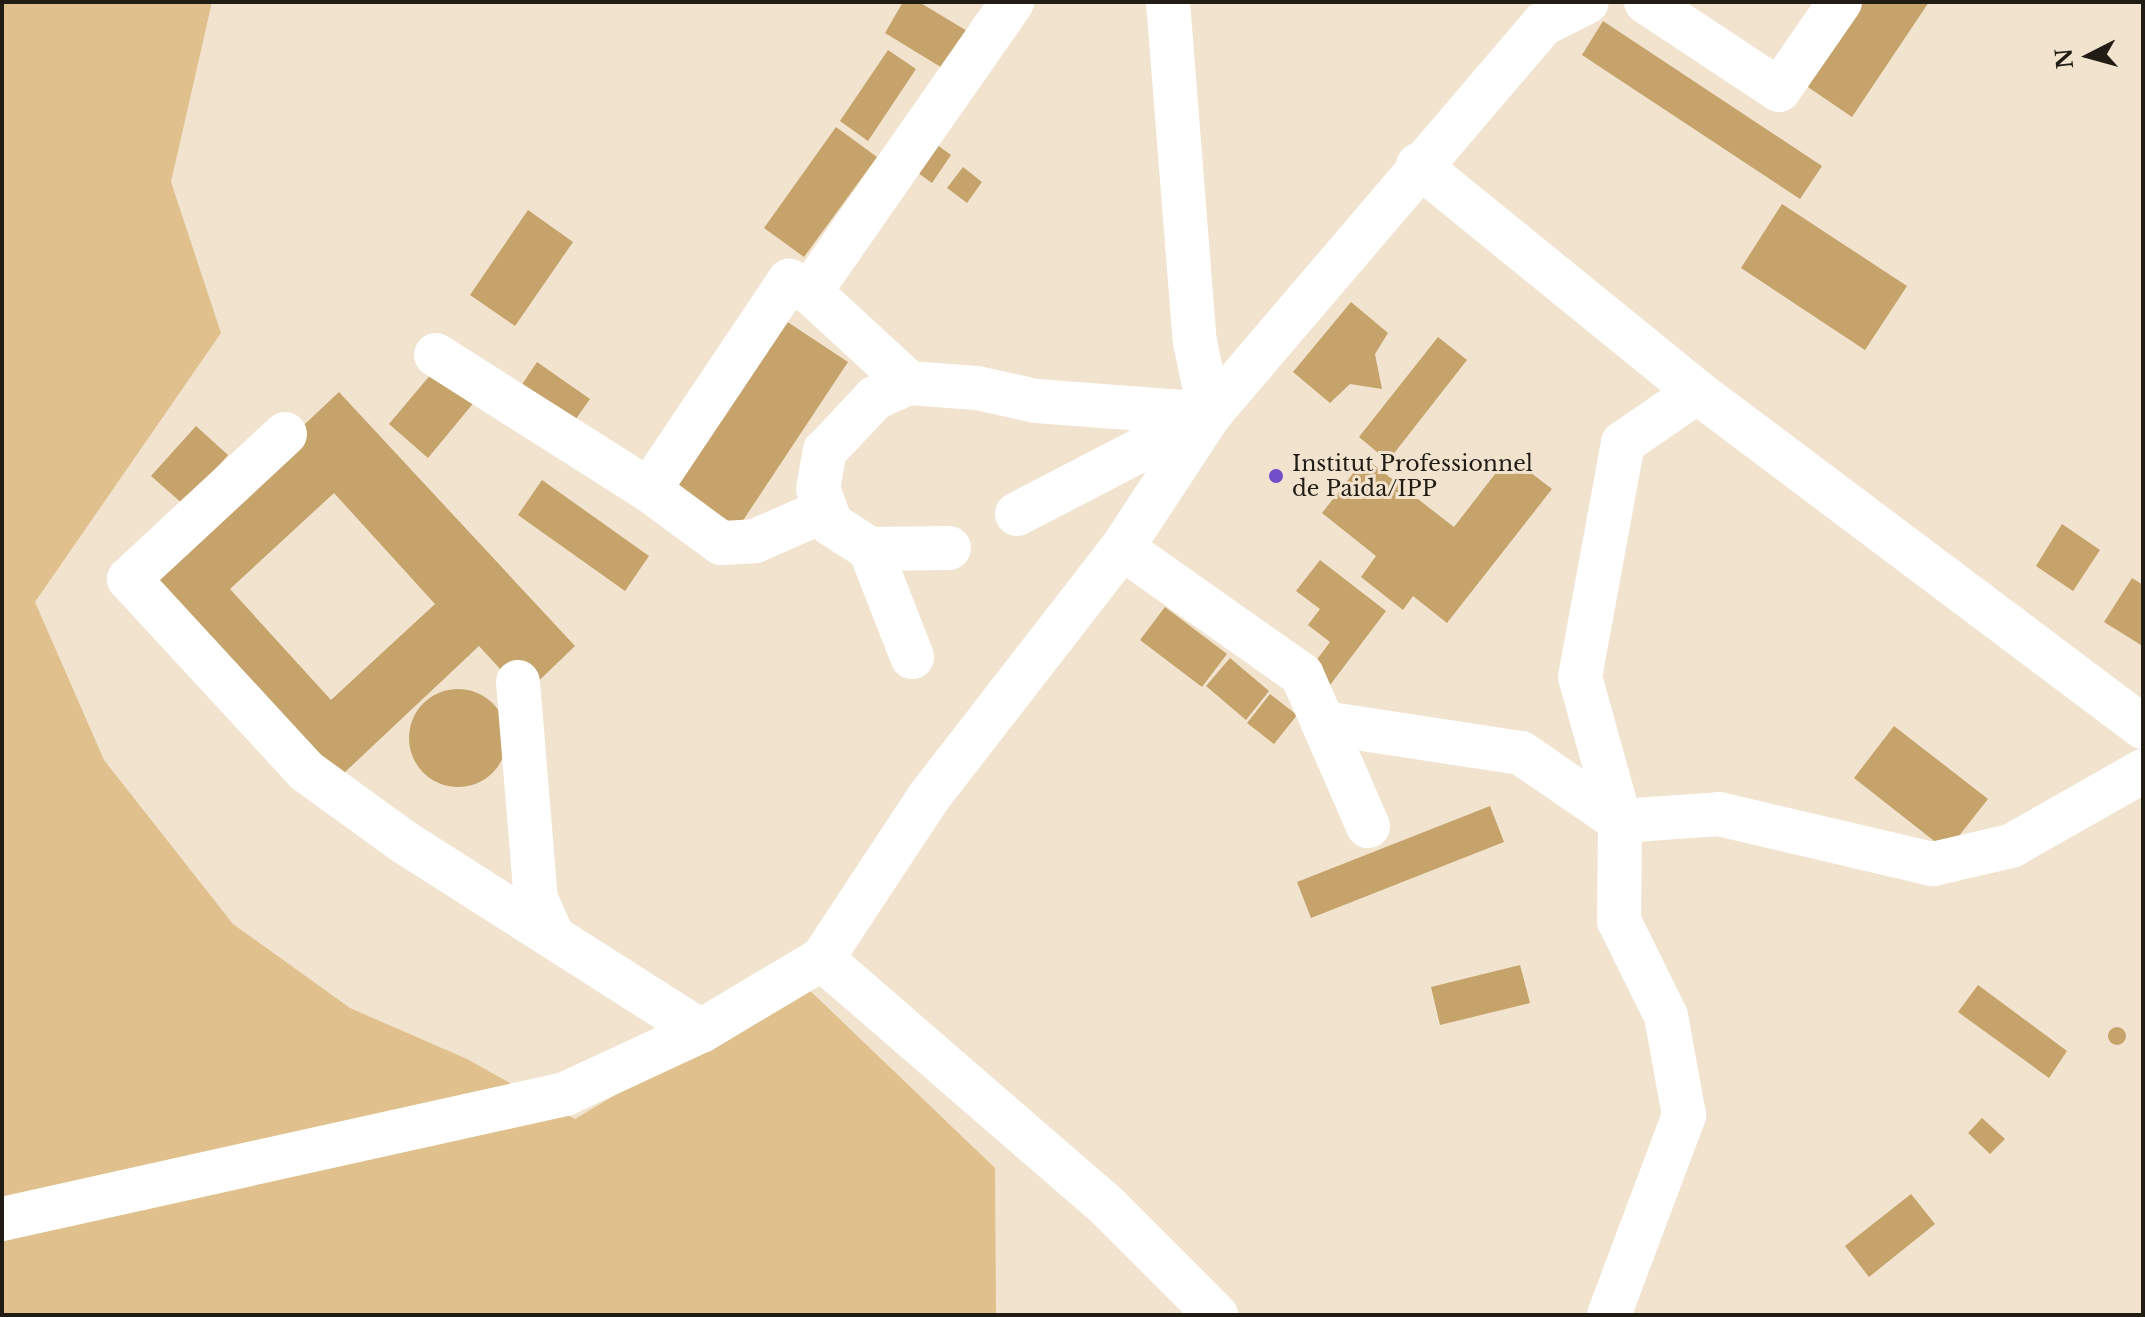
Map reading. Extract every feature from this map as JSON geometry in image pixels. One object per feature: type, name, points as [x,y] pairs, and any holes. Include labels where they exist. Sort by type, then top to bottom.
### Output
[{"type":"street","points":[[810,292],[1012,2]]},
{"type":"street","points":[[1168,2],[1195,342],[1210,414]]},
{"type":"street","points":[[2,1219],[565,1094],[701,1031],[822,959],[928,798],[1122,548],[1210,414],[1418,165],[1529,13],[1587,2]]},
{"type":"street","points":[[1646,2],[1779,90],[1840,2]]},
{"type":"street","points":[[1418,165],[1697,392],[2143,727]]},
{"type":"street","points":[[649,490],[789,281],[810,292],[909,383]]},
{"type":"street","points":[[436,355],[649,490],[721,543],[755,541],[826,510]]},
{"type":"street","points":[[949,548],[870,549],[831,524],[818,489],[825,451],[875,398],[909,383],[977,388],[1036,401],[1210,414]]},
{"type":"street","points":[[1609,1315],[1684,1115],[1666,1016],[1619,921],[1620,821],[1580,677],[1623,443],[1697,392]]},
{"type":"street","points":[[1017,514],[1210,414]]},
{"type":"street","points":[[285,434],[129,579],[306,771],[404,842],[551,932],[701,1031]]},
{"type":"street","points":[[1122,548],[1302,675],[1368,826]]},
{"type":"street","points":[[870,549],[912,657]]},
{"type":"street","points":[[518,682],[536,899],[551,932]]},
{"type":"street","points":[[1324,723],[1521,753],[1620,821],[1719,814],[1933,864],[2011,846],[2143,771]]},
{"type":"street","points":[[822,959],[1108,1207],[1216,1315]]},
{"type":"shaded area","points":[[2,2],[212,2],[171,182],[221,333],[35,602],[104,760],[233,924],[350,1008],[467,1059],[575,1119],[802,983],[995,1168],[996,1315],[2,1315]]},
{"type":"building","points":[[903,2],[919,2],[967,31],[944,69],[885,33]]},
{"type":"building","points":[[1856,2],[1929,2],[1852,117],[1802,83]]},
{"type":"building","points":[[1603,21],[1822,166],[1800,199],[1582,55]]},
{"type":"building","points":[[888,50],[916,69],[868,141],[840,121]]},
{"type":"building","points":[[836,127],[877,157],[804,257],[764,228]]},
{"type":"building","points":[[926,137],[951,155],[932,183],[907,165]]},
{"type":"building","points":[[963,167],[982,182],[967,203],[947,188]]},
{"type":"building","points":[[1782,204],[1907,286],[1865,350],[1741,268]]},
{"type":"building","points":[[528,210],[573,242],[515,326],[470,295]]},
{"type":"building","points":[[1351,302],[1388,333],[1375,354],[1382,389],[1350,384],[1330,403],[1293,372]]},
{"type":"building","points":[[783,319],[848,362],[730,540],[665,496]]},
{"type":"building","points":[[1438,337],[1467,360],[1388,461],[1359,437]]},
{"type":"building","points":[[537,362],[590,399],[573,423],[521,386]]},
{"type":"building","points":[[437,367],[476,400],[428,458],[389,424]]},
{"type":"building","points":[[339,392],[575,646],[524,695],[479,646],[327,789],[136,583]],"holes":[[[334,493],[435,604],[331,700],[230,589]]]},
{"type":"building","points":[[196,426],[228,455],[184,505],[151,476]]},
{"type":"building","points":[[1509,456],[1552,489],[1447,623],[1413,596],[1403,610],[1361,577],[1376,556],[1322,513],[1365,458],[1454,527]]},
{"type":"building","points":[[542,480],[649,556],[625,591],[518,515]]},
{"type":"building","points":[[2062,524],[2100,550],[2073,591],[2036,566]]},
{"type":"building","points":[[1320,560],[1386,611],[1324,693],[1304,677],[1330,642],[1308,625],[1320,609],[1296,591]]},
{"type":"building","points":[[2132,578],[2143,585],[2141,645],[2104,622]]},
{"type":"building","points":[[1165,607],[1227,654],[1202,687],[1140,640]]},
{"type":"building","points":[[1230,658],[1269,691],[1246,720],[1206,686]]},
{"type":"building","points":[[458,689],[477,692],[493,703],[504,719],[507,738],[504,757],[493,773],[477,784],[458,787],[439,784],[423,773],[412,757],[409,738],[412,719],[423,703],[439,692]]},
{"type":"building","points":[[1270,694],[1297,715],[1274,744],[1247,723]]},
{"type":"building","points":[[1894,726],[1988,799],[1947,851],[1854,778]]},
{"type":"building","points":[[1490,806],[1504,842],[1311,918],[1297,882]]},
{"type":"building","points":[[1520,965],[1530,1003],[1440,1025],[1431,987]]},
{"type":"building","points":[[1978,985],[2067,1051],[2049,1078],[1958,1012]]},
{"type":"building","points":[[2113,1027],[2121,1027],[2126,1036],[2124,1043],[2113,1045],[2108,1040],[2108,1032]]},
{"type":"building","points":[[1982,1118],[2005,1139],[1990,1154],[1968,1133]]},
{"type":"building","points":[[1911,1194],[1935,1224],[1869,1277],[1845,1246]]},
{"type":"place","name":"Institut Professionnel de Paida/IPP","points":[[1276,476]]}]
